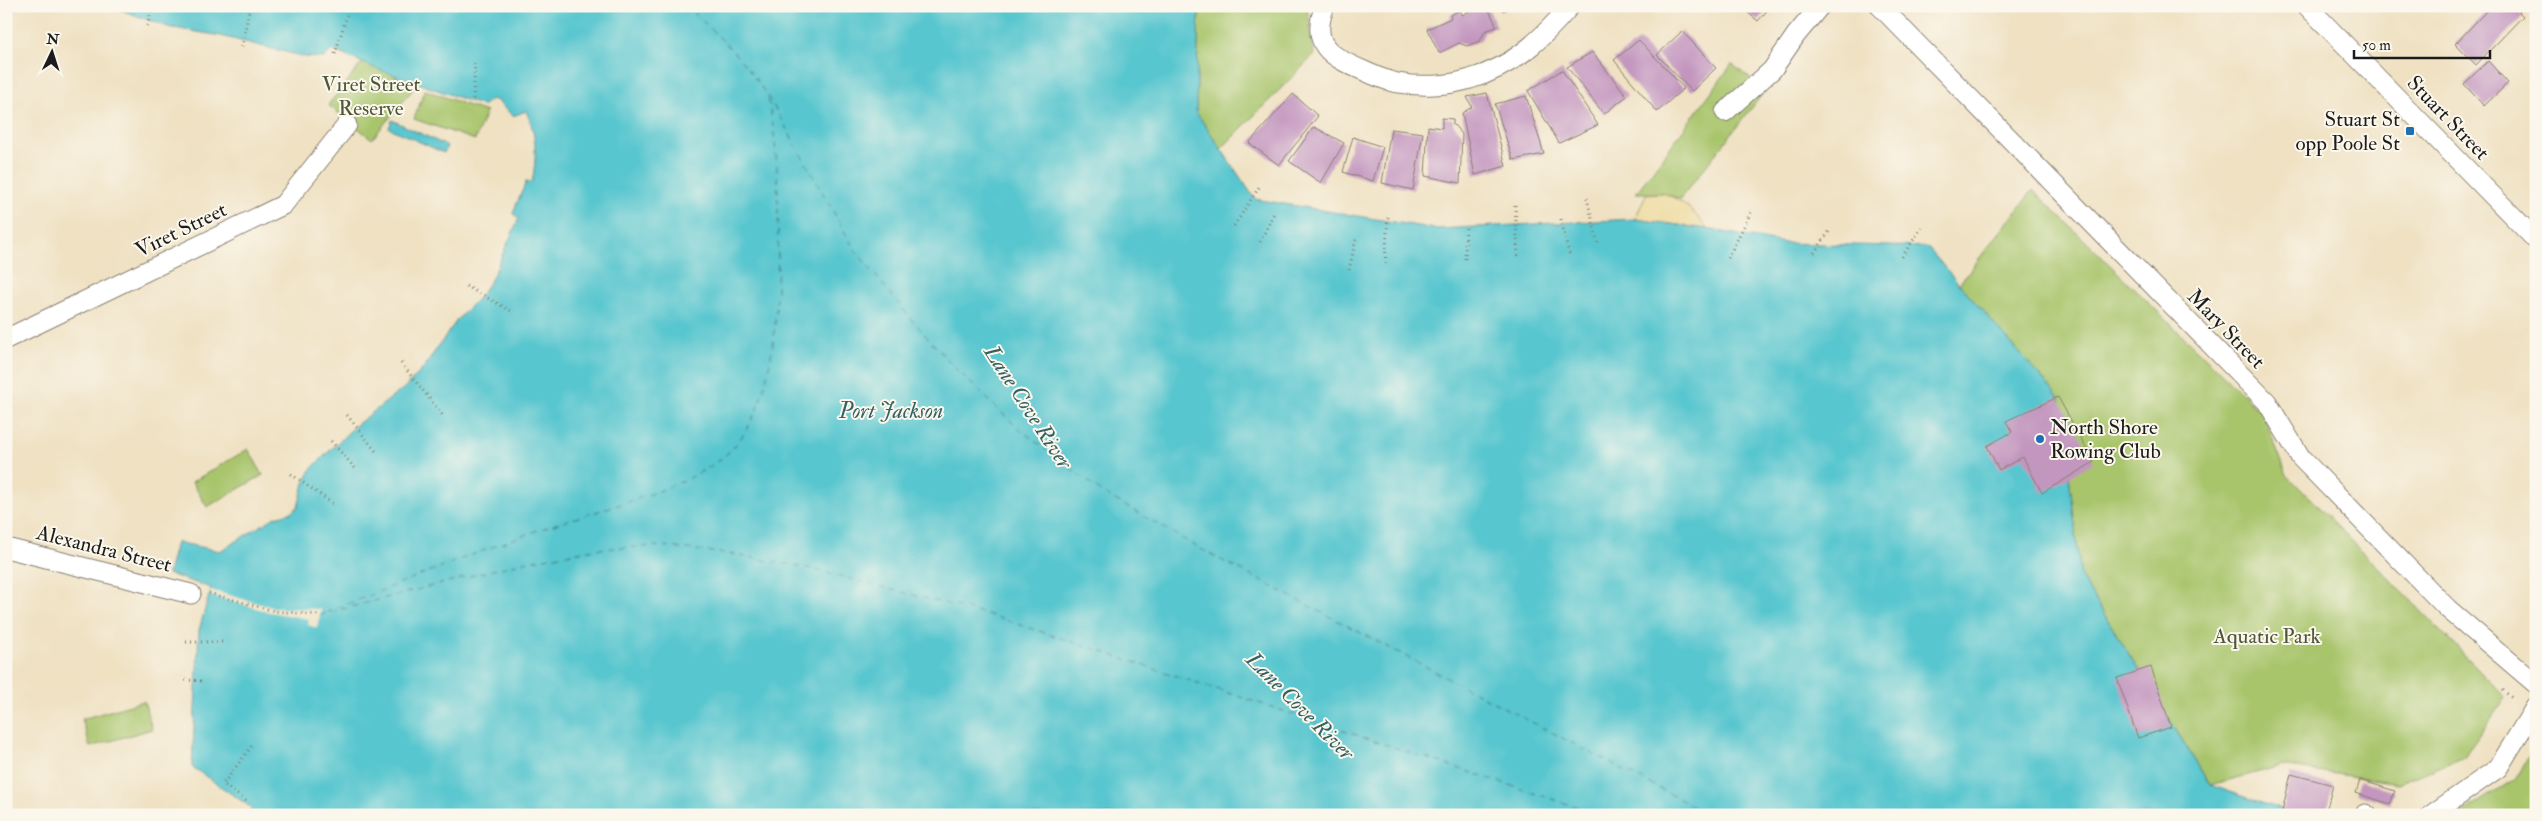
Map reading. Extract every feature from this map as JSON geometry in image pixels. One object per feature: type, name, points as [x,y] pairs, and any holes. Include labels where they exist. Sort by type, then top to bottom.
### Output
[{"type":"street","points":[[1325,6],[1320,20],[1320,31],[1326,50],[1339,60],[1377,76],[1398,83],[1419,84],[1447,84],[1469,80],[1521,56],[1570,6]]},
{"type":"street","points":[[1725,112],[1772,70],[1796,35],[1820,6]]},
{"type":"street","name":"Mary Street","points":[[1880,6],[2267,402],[2300,458],[2448,609],[2536,684]]},
{"type":"street","name":"Stuart Street","points":[[2308,6],[2536,240]]},
{"type":"street","name":"Viret Street","points":[[6,339],[283,206],[347,124]]},
{"type":"street","name":"Alexandra Street","points":[[6,548],[191,594]]},
{"type":"street","points":[[2431,815],[2498,768],[2536,706]]},
{"type":"path","points":[[12,6],[13,11]]},
{"type":"path","points":[[147,26],[153,6]]},
{"type":"path","points":[[242,47],[250,6]]},
{"type":"path","points":[[335,54],[347,15]]},
{"type":"path","points":[[473,99],[475,64]]},
{"type":"path","points":[[1234,226],[1261,184]]},
{"type":"path","points":[[1586,198],[1598,244]]},
{"type":"path","points":[[1515,205],[1518,257]]},
{"type":"path","points":[[1728,258],[1751,212]]},
{"type":"path","points":[[1260,242],[1274,213]]},
{"type":"path","points":[[1385,263],[1388,217]]},
{"type":"path","points":[[1560,219],[1569,254]]},
{"type":"path","points":[[1465,259],[1466,224]]},
{"type":"path","points":[[1902,257],[1922,227]]},
{"type":"path","points":[[1814,253],[1831,229]]},
{"type":"path","points":[[1349,270],[1356,239]]},
{"type":"path","points":[[466,286],[513,312]]},
{"type":"path","points":[[401,364],[444,416]]},
{"type":"path","points":[[347,414],[378,454]]},
{"type":"path","points":[[331,441],[355,468]]},
{"type":"path","points":[[292,474],[333,504]]},
{"type":"path","points":[[191,594],[204,592],[274,611],[320,615]]},
{"type":"path","points":[[186,642],[223,642]]},
{"type":"path","points":[[185,680],[205,681]]},
{"type":"path","points":[[2503,690],[2514,700]]},
{"type":"path","points":[[246,801],[222,784],[254,743]]},
{"type":"green space","points":[[1199,6],[1307,6],[1314,55],[1221,149],[1196,112]]},
{"type":"green space","name":"Viret Street Reserve","points":[[366,58],[414,88],[372,139],[328,105]]},
{"type":"green space","points":[[1732,64],[1765,91],[1680,199],[1663,193],[1636,193]]},
{"type":"green space","points":[[425,90],[486,112],[475,140],[414,119]]},
{"type":"green space","name":"Aquatic Park","points":[[2033,190],[2263,414],[2287,475],[2506,697],[2464,757],[2398,783],[2282,766],[2210,785],[2081,577],[2060,399],[1959,284]]},
{"type":"green space","points":[[248,449],[263,475],[207,507],[192,482]]},
{"type":"green space","points":[[144,701],[152,729],[90,747],[82,719]]},
{"type":"green space","points":[[2536,744],[2536,810],[2531,815],[2458,815],[2515,779]]},
{"type":"sand","points":[[1663,193],[1677,199],[1688,207],[1707,229],[1635,219],[1646,194]]},
{"type":"water","name":"Port Jackson","points":[[110,6],[1199,6],[1196,112],[1255,199],[1436,229],[1635,219],[1707,229],[1784,243],[1927,247],[2060,399],[2081,577],[2210,785],[2298,815],[248,815],[252,808],[192,767],[199,630],[211,588],[168,574],[176,542],[220,551],[275,517],[290,513],[298,507],[304,483],[312,468],[355,426],[404,388],[421,371],[457,320],[479,297],[491,280],[519,218],[513,214],[514,210],[526,182],[532,182],[535,164],[534,137],[526,111],[513,116],[497,101],[491,99],[483,106],[377,69],[332,50],[324,58],[305,57],[221,36],[168,27]]},
{"type":"water","points":[[392,120],[447,146],[444,153],[389,128]]},
{"type":"pier","points":[[210,590],[275,608],[321,609],[317,628],[308,625],[309,619],[270,612],[209,595]]},
{"type":"building","points":[[1478,6],[1487,6],[1497,27],[1485,31],[1480,41],[1467,46],[1459,43],[1439,53],[1427,29],[1451,18],[1450,15],[1460,10],[1462,15]]},
{"type":"building","points":[[1500,6],[1511,6],[1503,11]]},
{"type":"building","points":[[1740,6],[1771,6],[1758,21]]},
{"type":"building","points":[[2491,6],[2513,6],[2523,16],[2476,65],[2455,44]]},
{"type":"building","points":[[1682,31],[1716,68],[1692,91],[1657,55]]},
{"type":"building","points":[[1639,40],[1684,88],[1657,112],[1614,60]]},
{"type":"building","points":[[1592,52],[1627,96],[1604,114],[1567,67]]},
{"type":"building","points":[[2488,61],[2508,83],[2484,106],[2464,84]]},
{"type":"building","points":[[1562,70],[1598,125],[1559,143],[1528,91]]},
{"type":"building","points":[[1487,93],[1506,166],[1475,175],[1462,113],[1472,107],[1467,97]]},
{"type":"building","points":[[1293,94],[1318,116],[1279,165],[1249,143]]},
{"type":"building","points":[[1526,96],[1544,154],[1513,160],[1495,104]]},
{"type":"building","points":[[1442,118],[1453,119],[1453,124],[1462,134],[1460,183],[1425,176],[1428,126],[1442,128]]},
{"type":"building","points":[[1314,127],[1344,143],[1321,183],[1289,161]]},
{"type":"building","points":[[1391,129],[1423,133],[1413,190],[1382,183]]},
{"type":"building","points":[[1353,137],[1383,147],[1373,181],[1343,172]]},
{"type":"building","name":"North Shore Rowing Club","points":[[2058,397],[2094,462],[2042,493],[2023,457],[1999,470],[1987,446],[2012,432],[2006,421]]},
{"type":"building","points":[[2151,667],[2171,727],[2138,738],[2117,678]]},
{"type":"building","points":[[2291,774],[2333,785],[2325,815],[2281,815]]},
{"type":"building","points":[[2360,780],[2395,791],[2390,804],[2356,793]]},
{"type":"ferry route","points":[[686,6],[740,59],[767,96]]},
{"type":"ferry route","points":[[768,96],[855,250],[911,319],[955,368],[1018,428],[1103,493],[1206,552],[1710,815]]},
{"type":"ferry route","points":[[327,612],[544,528],[637,499],[684,481],[722,458],[740,439],[754,415],[764,387],[771,358],[775,328],[778,269],[778,189],[776,153],[768,99]]},
{"type":"ferry route","points":[[320,615],[528,561],[595,549],[663,546],[736,555],[808,568],[990,615],[1601,815]]},
{"type":"place","name":"Stuart St opp Poole St","points":[[2410,131]]},
{"type":"place","name":"North Shore Rowing Club","points":[[2040,439]]},
{"type":"water label","name":"Lane Cove River","points":[[1028,407]]},
{"type":"water label","name":"Lane Cove River","points":[[1300,706]]}]
